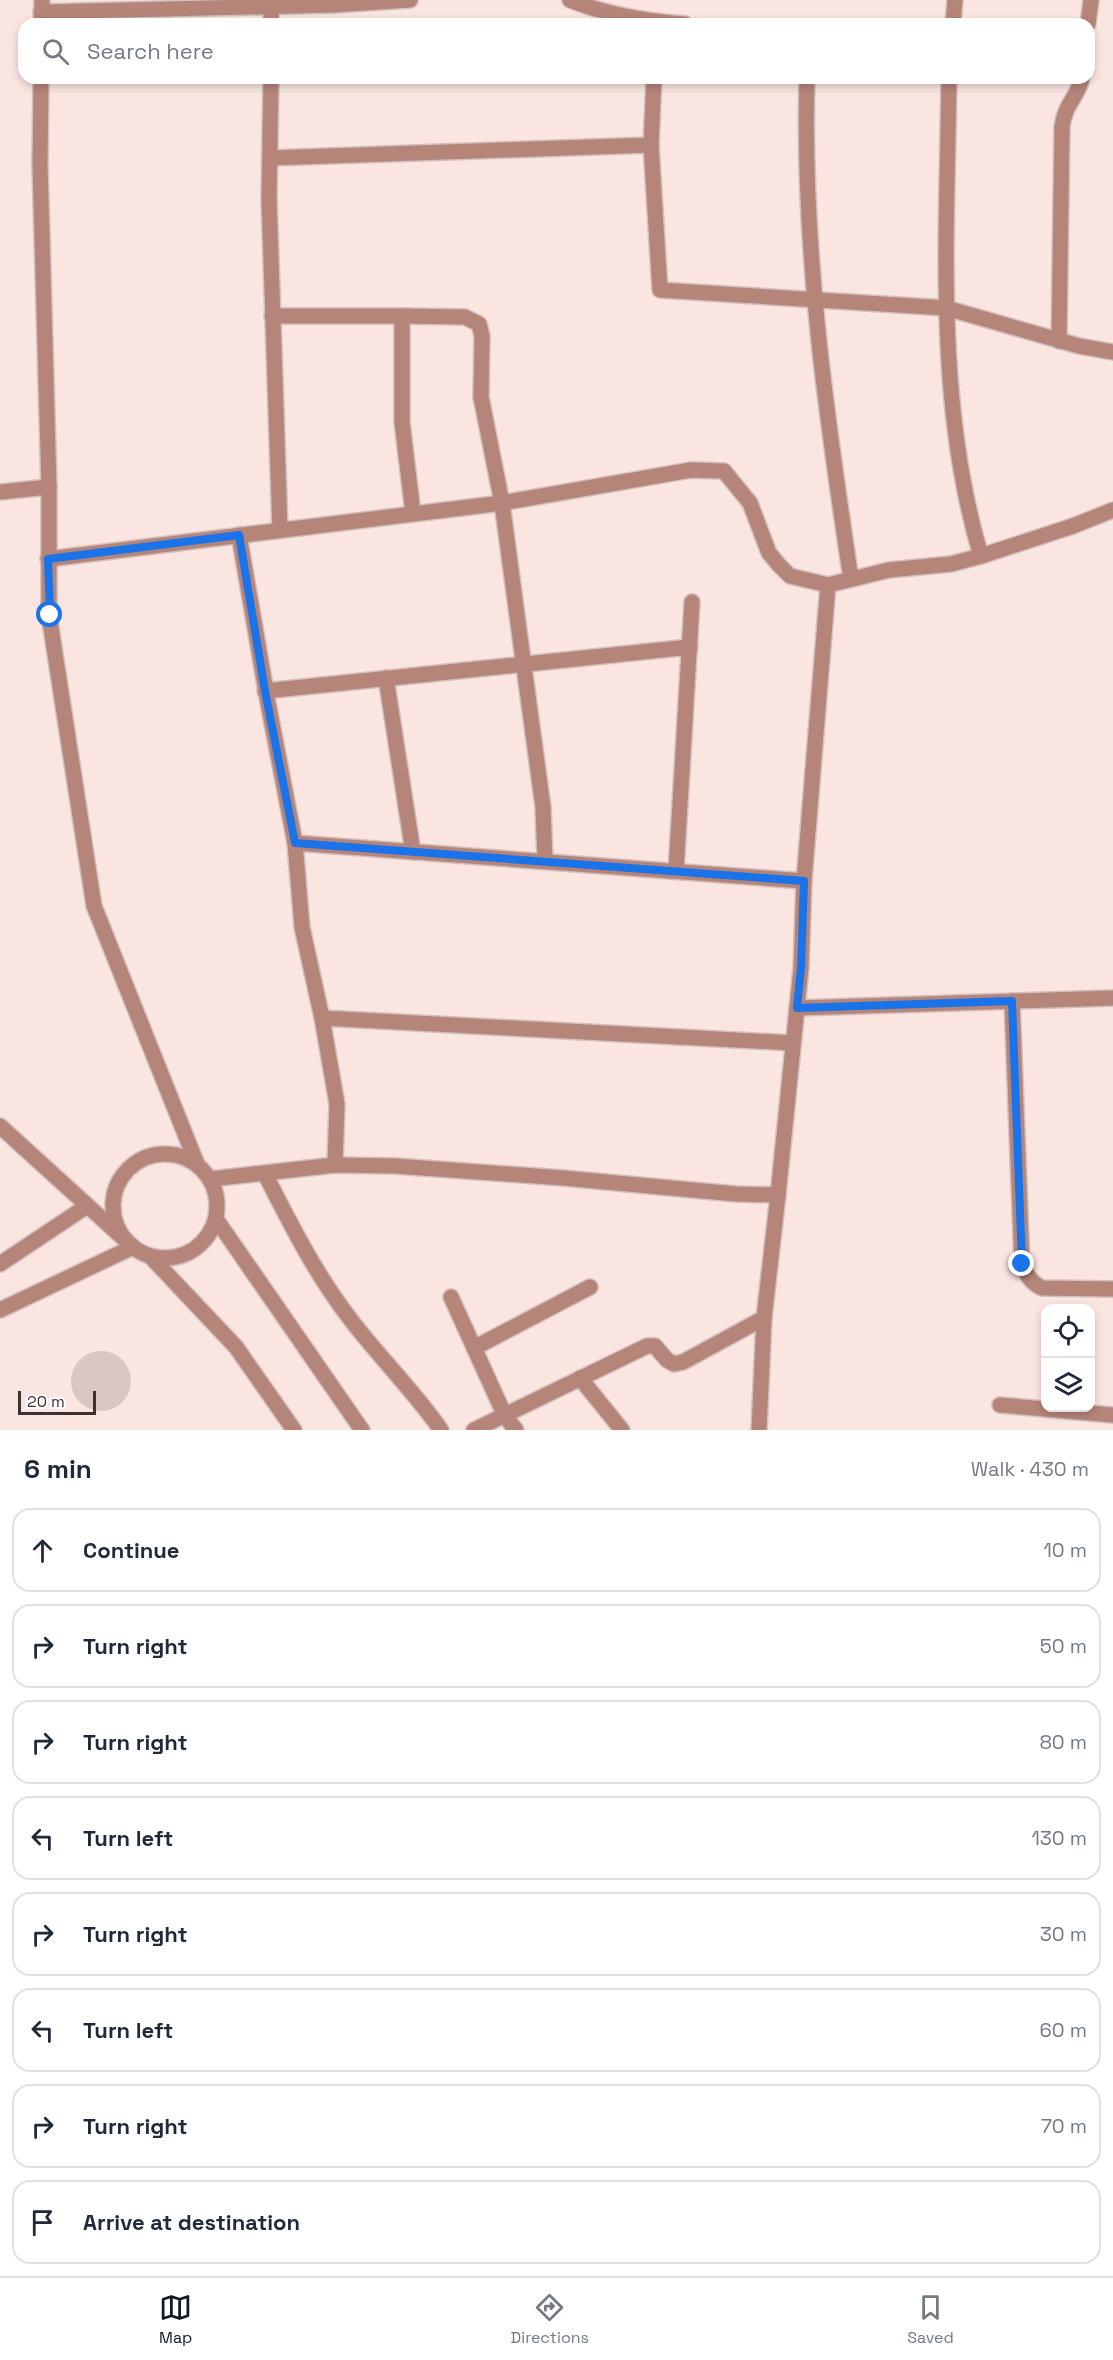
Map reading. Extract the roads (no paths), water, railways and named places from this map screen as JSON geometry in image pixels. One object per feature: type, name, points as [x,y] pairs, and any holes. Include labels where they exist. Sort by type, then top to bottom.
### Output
[{"type":"street","points":[[41,12],[410,0]]},
{"type":"street","points":[[570,0],[596,11],[631,18]]},
{"type":"street","points":[[953,18],[955,0]]},
{"type":"street","points":[[1089,18],[1091,0]]},
{"type":"street","points":[[41,84],[40,165],[49,487],[50,615],[94,906],[197,1164]]},
{"type":"street","points":[[271,84],[268,198],[280,530]]},
{"type":"street","points":[[654,84],[651,145],[660,290],[946,308],[1059,340],[1113,352]]},
{"type":"street","points":[[807,84],[805,149],[824,394],[850,579]]},
{"type":"street","points":[[949,84],[946,308],[952,398],[970,519],[981,556]]},
{"type":"street","points":[[1059,340],[1062,127],[1067,105],[1080,84]]},
{"type":"street","points":[[270,158],[651,145]]},
{"type":"street","points":[[272,316],[465,316],[479,324],[482,336],[481,397],[502,503],[543,807],[545,861]]},
{"type":"street","points":[[402,316],[402,422],[413,513]]},
{"type":"street","points":[[48,559],[502,503],[691,470],[724,471],[750,503],[769,553],[779,565],[790,576],[828,585],[889,570],[951,564],[1073,526],[1113,510]]},
{"type":"street","points":[[0,492],[49,487]]},
{"type":"street","points":[[239,535],[265,691],[295,843],[302,927],[322,1018],[337,1104],[335,1165]]},
{"type":"street","points":[[759,1430],[764,1318],[801,968],[804,881],[828,585]]},
{"type":"street","points":[[676,871],[692,602]]},
{"type":"street","points":[[265,691],[690,647]]},
{"type":"street","points":[[386,678],[413,852]]},
{"type":"street","points":[[295,843],[804,881]]},
{"type":"street","points":[[797,1008],[1113,998]]},
{"type":"street","points":[[1012,1001],[1022,1264],[1035,1285],[1042,1288],[1113,1289]]},
{"type":"street","points":[[322,1018],[793,1043]]},
{"type":"street","points":[[0,1126],[133,1247],[151,1257],[236,1347],[294,1430]]},
{"type":"street","points":[[133,1247],[121,1235],[114,1220],[112,1204],[115,1188],[123,1173],[135,1162],[150,1155],[166,1153],[183,1156],[197,1164],[211,1179],[217,1199],[216,1220],[209,1234],[198,1247],[184,1255],[168,1258],[151,1257]]},
{"type":"street","points":[[211,1179],[335,1165],[395,1166],[736,1194],[778,1195]]},
{"type":"street","points":[[265,1174],[315,1270],[351,1320],[427,1409],[441,1430]]},
{"type":"street","points":[[0,1264],[87,1206]]},
{"type":"street","points":[[216,1220],[362,1430]]},
{"type":"street","points":[[0,1310],[133,1247]]},
{"type":"street","points":[[474,1348],[590,1287]]},
{"type":"street","points":[[451,1298],[505,1416],[516,1430]]},
{"type":"street","points":[[474,1430],[647,1346],[656,1346],[667,1360],[674,1364],[683,1362],[764,1318]]},
{"type":"street","points":[[580,1378],[622,1430]]},
{"type":"street","points":[[1000,1405],[1113,1415]]}]
